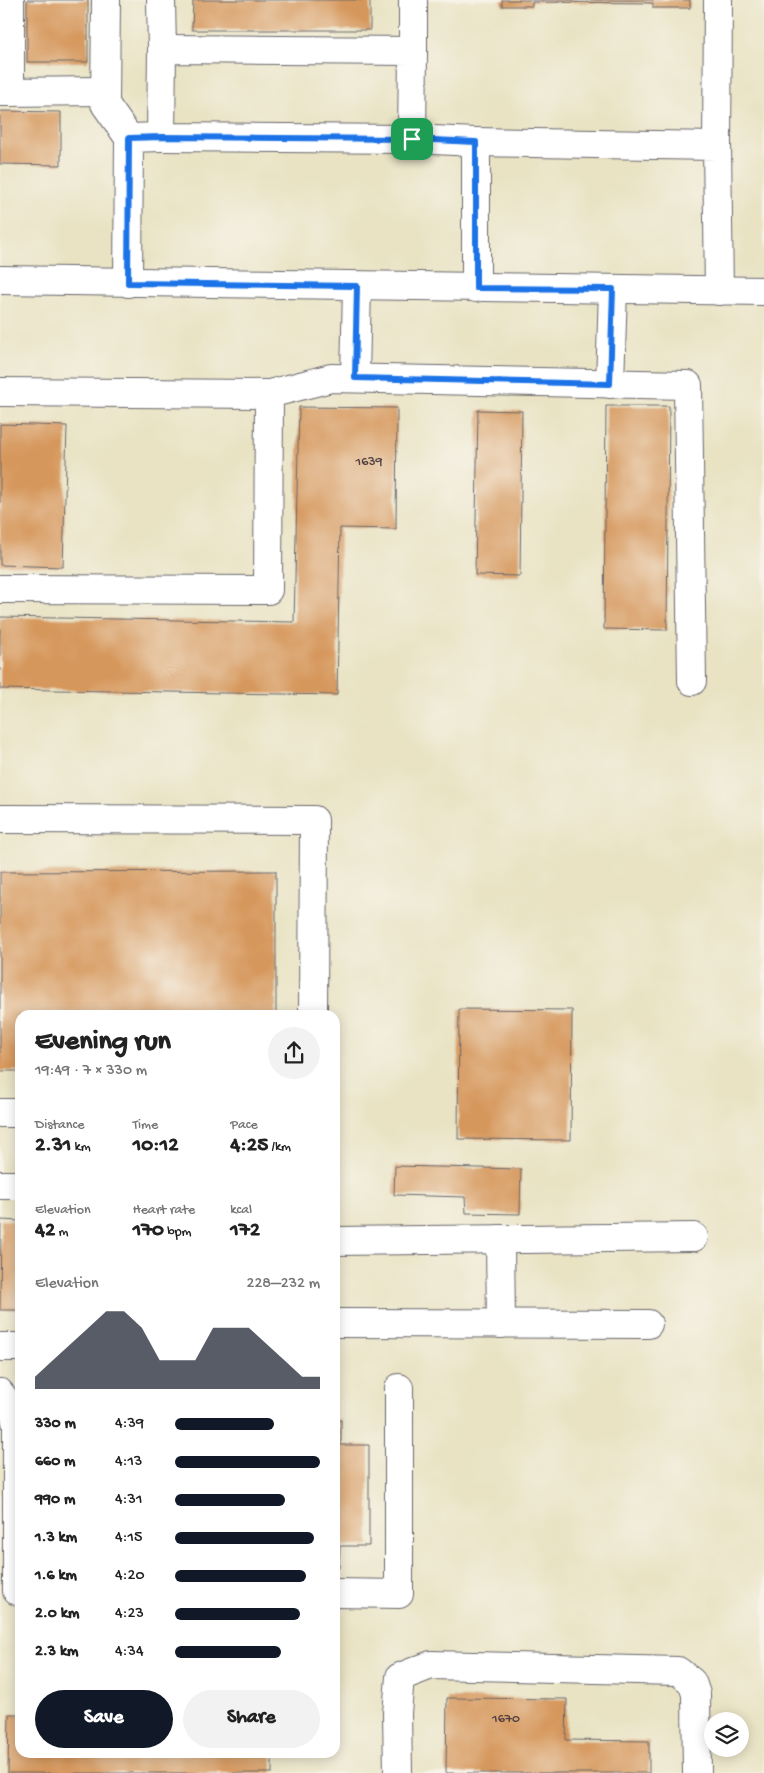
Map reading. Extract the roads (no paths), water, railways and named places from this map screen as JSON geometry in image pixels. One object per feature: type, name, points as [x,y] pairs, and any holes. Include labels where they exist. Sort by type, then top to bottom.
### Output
[{"type":"main road","points":[[10,0],[5,92],[106,91]]},
{"type":"main road","points":[[106,0],[105,104],[129,138],[128,283]]},
{"type":"main road","points":[[161,137],[162,0]]},
{"type":"main road","points":[[412,139],[413,0]]},
{"type":"main road","points":[[718,0],[717,146],[719,290]]},
{"type":"main road","points":[[162,49],[413,51]]},
{"type":"main road","points":[[129,138],[412,139],[476,142],[717,146]]},
{"type":"main road","points":[[476,142],[476,288]]},
{"type":"main road","points":[[0,280],[764,291]]},
{"type":"main road","points":[[355,378],[357,286]]},
{"type":"main road","points":[[610,384],[613,289]]},
{"type":"main road","points":[[0,392],[270,394],[331,378],[688,385],[692,681]]},
{"type":"main road","points":[[0,590],[268,590],[270,394]]},
{"type":"main road","points":[[0,819],[314,820],[313,1010]]},
{"type":"main road","points":[[0,1113],[15,1113]]},
{"type":"main road","points":[[0,1185],[15,1185]]},
{"type":"main road","points":[[340,1240],[694,1237]]},
{"type":"main road","points":[[500,1239],[501,1324]]},
{"type":"main road","points":[[340,1323],[648,1324]]},
{"type":"main road","points":[[0,1346],[15,1347]]},
{"type":"main road","points":[[340,1594],[399,1594],[399,1388]]},
{"type":"main road","points":[[0,1393],[14,1411],[15,1416]]},
{"type":"main road","points":[[12,1591],[15,1492]]},
{"type":"main road","points":[[398,1773],[397,1713],[400,1677],[431,1664],[678,1671],[692,1682],[696,1694],[697,1773]]}]
